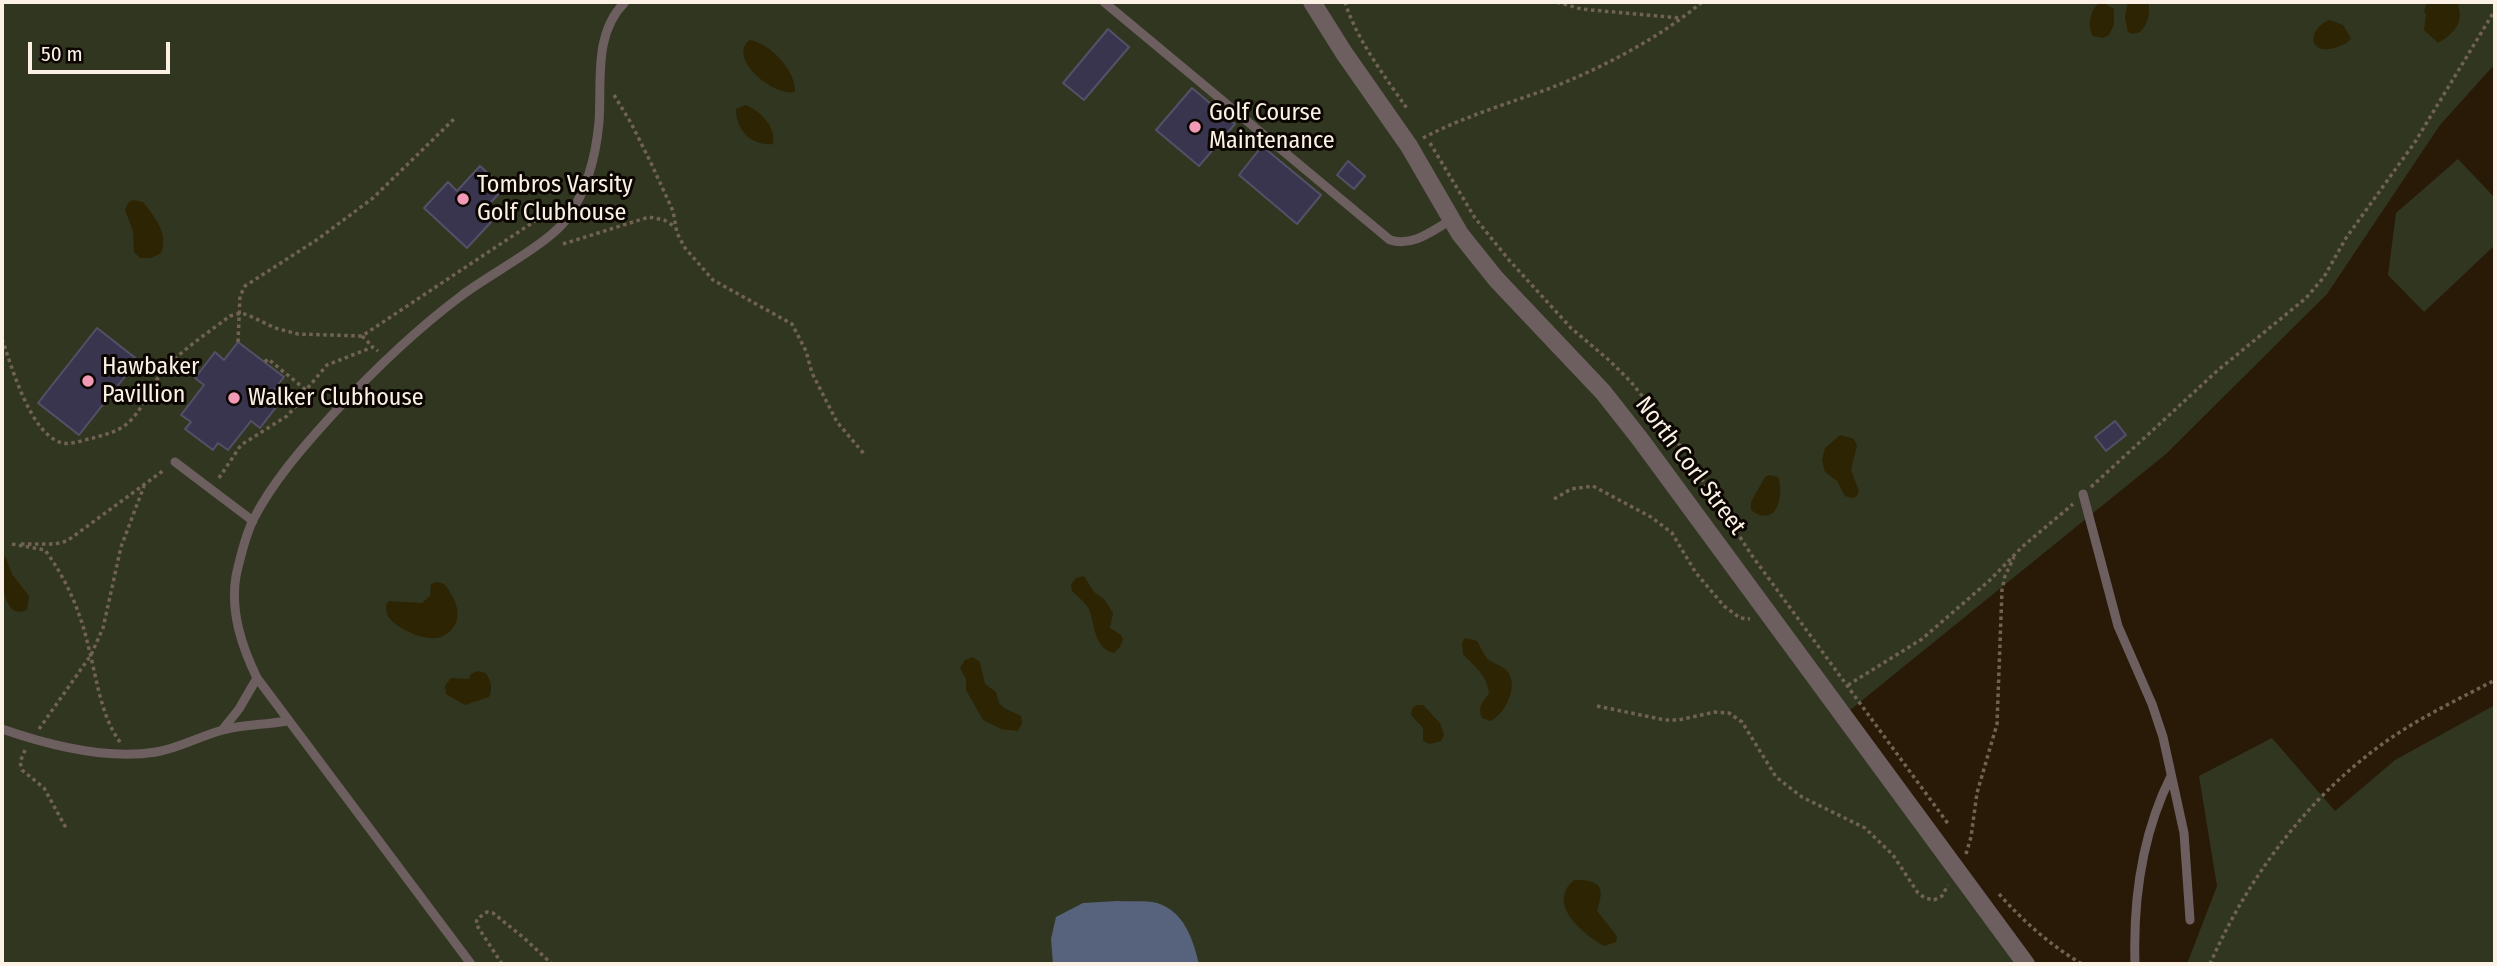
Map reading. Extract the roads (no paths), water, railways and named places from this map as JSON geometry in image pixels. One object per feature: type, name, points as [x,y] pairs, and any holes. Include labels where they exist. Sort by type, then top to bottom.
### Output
[{"type":"street","name":"North Corl Street","points":[[1312,2],[1409,146],[1451,219],[1496,279],[1603,392],[2026,964]]},
{"type":"lane","points":[[471,964],[257,678],[241,640],[236,578],[253,521],[280,477],[315,435],[386,358],[462,295],[545,239],[567,219],[586,182],[594,158],[601,57],[607,25],[625,2]]},
{"type":"lane","points":[[1104,2],[1390,240],[1401,244],[1412,242],[1451,219]]},
{"type":"lane","points":[[175,462],[253,521]]},
{"type":"lane","points":[[2083,495],[2118,626],[2152,704],[2163,737],[2184,833],[2190,920]]},
{"type":"lane","points":[[222,730],[239,709],[257,678]]},
{"type":"lane","points":[[2,729],[76,749],[144,753],[192,742],[222,730],[287,721]]},
{"type":"lane","points":[[2135,964],[2140,869],[2161,798],[2171,776]]},
{"type":"water","points":[[1083,903],[1157,903],[1174,912],[1186,927],[1199,964],[1053,964],[1051,939],[1056,917]]},
{"type":"place","name":"Golf Course Maintenance","points":[[1195,127]]},
{"type":"place","name":"Tombros Varsity Golf Clubhouse","points":[[463,199]]},
{"type":"place","name":"Hawbaker Pavillion","points":[[88,381]]},
{"type":"place","name":"Walker Clubhouse","points":[[234,398]]}]
